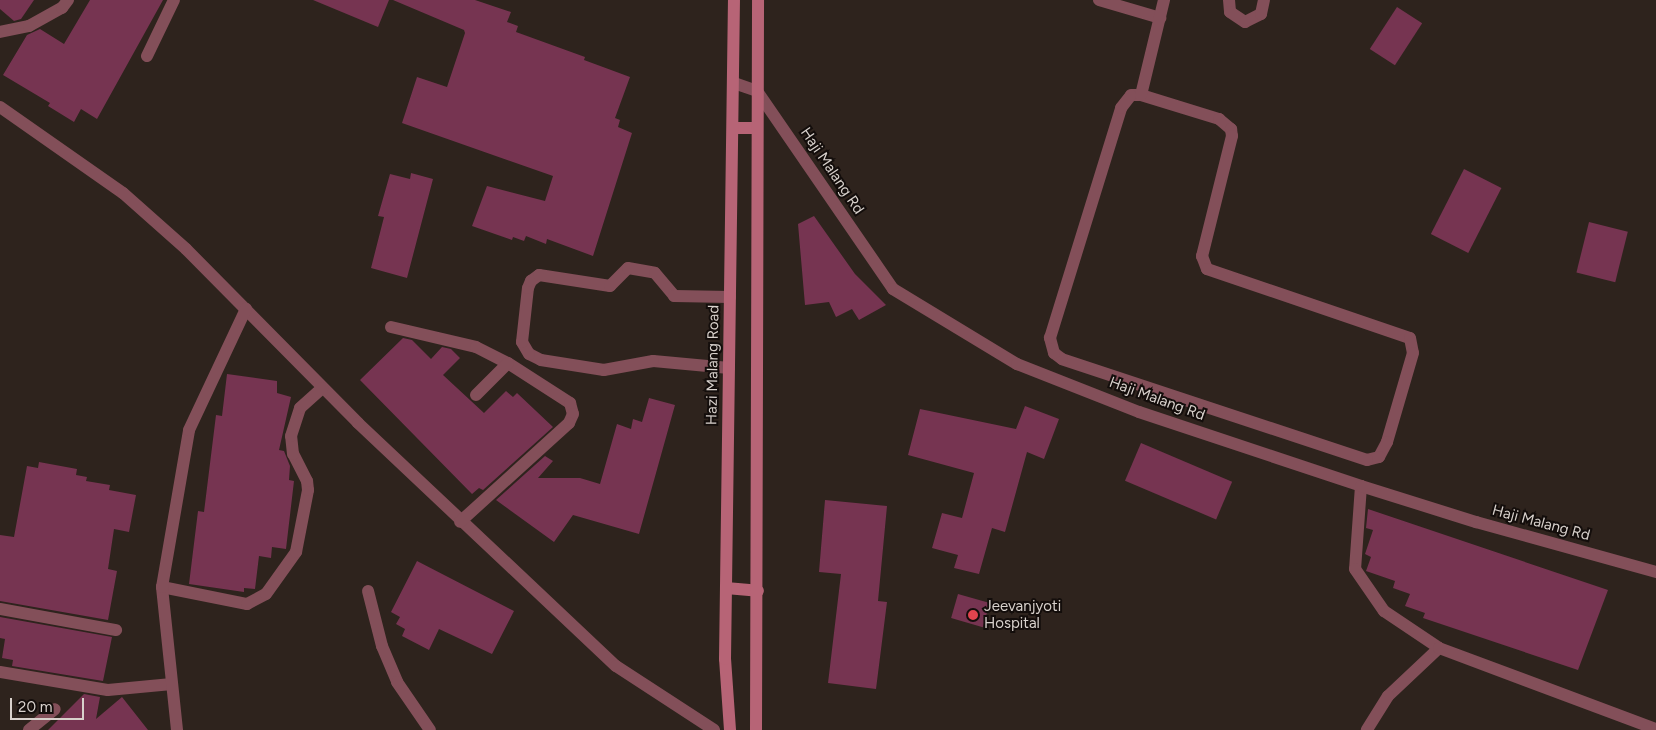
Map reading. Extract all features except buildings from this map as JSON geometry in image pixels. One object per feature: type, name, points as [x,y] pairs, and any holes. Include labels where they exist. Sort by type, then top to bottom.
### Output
[{"type":"main road","name":"Hazi Malang Road","points":[[730,730],[725,659],[734,0]]},
{"type":"main road","points":[[756,730],[758,590],[756,128],[758,0]]},
{"type":"main road","points":[[733,128],[756,128]]},
{"type":"main road","points":[[726,588],[758,590]]},
{"type":"street","points":[[0,32],[29,26],[62,8],[68,0]]},
{"type":"street","points":[[147,56],[174,0]]},
{"type":"street","points":[[1099,0],[1160,18]]},
{"type":"street","points":[[1141,95],[1164,0]]},
{"type":"street","points":[[1229,0],[1230,12],[1245,22],[1261,14],[1264,0]]},
{"type":"street","points":[[734,83],[757,91]]},
{"type":"street","name":"Haji Malang Rd","points":[[757,91],[893,289],[1017,364],[1140,412],[1361,486],[1476,522],[1656,572]]},
{"type":"street","points":[[1131,95],[1141,95],[1219,119],[1231,129],[1232,136],[1202,256],[1207,269],[1410,338],[1413,353],[1387,442],[1379,457],[1367,460],[1062,359],[1051,347],[1050,338],[1121,108],[1131,95]]},
{"type":"street","points":[[0,107],[123,193],[186,249],[322,388],[460,522],[616,666],[714,730]]},
{"type":"street","points":[[729,368],[652,360],[604,370],[542,360],[529,354],[522,342],[528,288],[531,281],[539,275],[610,286],[628,268],[655,274],[674,296],[730,297]]},
{"type":"street","points":[[177,730],[162,587],[189,430],[246,309]]},
{"type":"street","points":[[391,327],[476,347],[508,363],[570,403],[573,414],[561,432],[460,522]]},
{"type":"street","points":[[476,395],[508,363]]},
{"type":"street","points":[[162,587],[247,604],[266,594],[296,552],[308,490],[307,482],[294,454],[291,436],[300,408],[322,388]]},
{"type":"street","points":[[1361,486],[1355,569],[1384,611],[1439,648],[1656,730]]},
{"type":"street","points":[[368,591],[382,646],[397,682],[430,730]]},
{"type":"street","points":[[0,610],[116,630]]},
{"type":"street","points":[[1366,730],[1388,696],[1439,648]]},
{"type":"street","points":[[0,672],[108,690],[172,684]]},
{"type":"street","points":[[29,730],[55,709]]},
{"type":"place","name":"Jeevanjyoti Hospital","points":[[973,615]]}]
